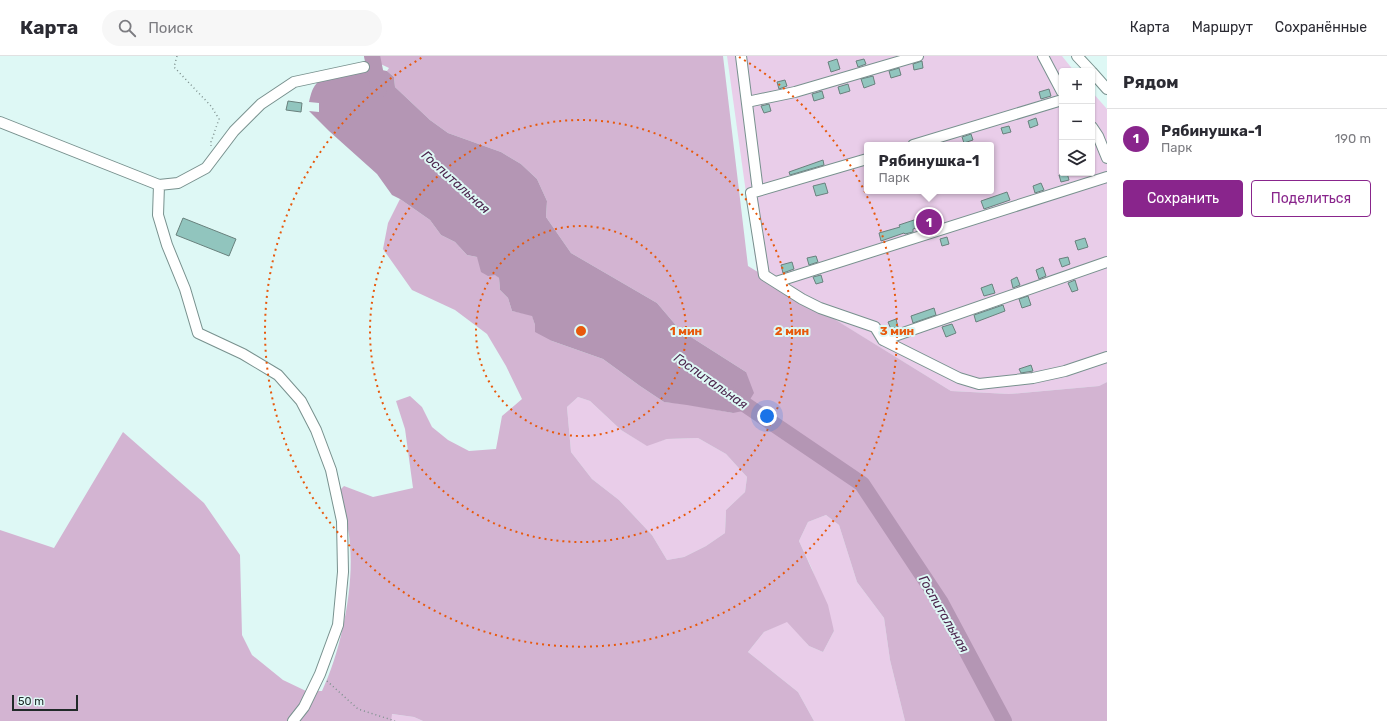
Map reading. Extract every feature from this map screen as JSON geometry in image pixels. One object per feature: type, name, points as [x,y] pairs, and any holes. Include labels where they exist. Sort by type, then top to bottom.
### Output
[{"type":"street","points":[[741,56],[758,191]]},
{"type":"street","points":[[747,102],[796,92],[918,56]]},
{"type":"street","points":[[1043,56],[1059,86]]},
{"type":"street","points":[[1077,56],[1088,68]]},
{"type":"street","points":[[0,122],[159,185],[178,183],[206,168],[234,131],[261,104],[294,82],[364,67]]},
{"type":"street","points":[[1095,76],[1107,89]]},
{"type":"street","points":[[923,142],[1059,101]]},
{"type":"street","points":[[1095,132],[1107,158]]},
{"type":"street","points":[[864,160],[751,193],[764,275],[802,300],[820,308],[875,327],[883,340],[959,378],[980,384],[1033,378],[1065,371],[1107,357]]},
{"type":"street","points":[[776,282],[1107,177]]},
{"type":"street","points":[[159,185],[158,215],[167,245],[185,289],[198,333],[243,354],[278,375],[301,401],[316,430],[332,470],[342,521],[343,572],[338,625],[320,674],[304,707],[293,721]]},
{"type":"street","points":[[883,340],[1107,262]]},
{"type":"path","points":[[177,56],[174,67],[211,106],[218,119],[211,142],[212,160]]},
{"type":"path","points":[[320,674],[358,709],[395,721]]},
{"type":"shaded area","points":[[364,56],[723,56],[748,266],[951,391],[1009,394],[1099,386],[1107,382],[1107,721],[905,721],[890,660],[884,618],[857,582],[839,525],[826,515],[808,522],[799,541],[828,605],[834,631],[823,652],[809,646],[787,622],[764,632],[748,652],[798,692],[814,721],[423,721],[414,717],[392,714],[391,721],[0,721],[0,530],[54,548],[123,432],[204,503],[240,555],[242,635],[252,655],[283,680],[306,691],[322,691],[329,675],[340,639],[345,619],[350,580],[351,562],[349,538],[340,490],[344,486],[373,497],[413,488],[405,429],[396,401],[410,396],[422,407],[432,427],[448,440],[469,451],[496,449],[502,416],[522,399],[506,366],[487,334],[455,310],[412,290],[383,249],[388,223],[400,199],[430,220],[441,235],[455,242],[467,255],[477,257],[499,278],[500,290],[508,298],[512,311],[532,315],[535,325],[552,341],[603,359],[664,402],[687,404],[733,413],[746,372],[680,330],[657,303],[571,253],[546,217],[547,201],[537,179],[521,164],[501,152],[448,133],[430,120],[395,87],[394,77],[387,71],[389,68]],"holes":[[[578,397],[590,401],[621,430],[647,446],[667,439],[698,438],[726,454],[747,477],[745,492],[726,510],[725,533],[706,546],[684,557],[667,560],[652,535],[619,500],[592,479],[571,452],[567,407]]]},
{"type":"shaded area","points":[[727,56],[1062,56],[1072,68],[1059,68],[1059,176],[1095,176],[1095,95],[1107,109],[1107,382],[1099,386],[1009,394],[951,391],[757,272]]},
{"type":"shaded area","points":[[578,397],[590,401],[621,430],[646,445],[667,439],[698,438],[726,454],[747,477],[745,492],[726,510],[725,533],[706,546],[684,557],[667,560],[652,535],[619,500],[592,479],[571,452],[567,407]]},
{"type":"shaded area","points":[[826,515],[839,525],[857,582],[884,618],[890,660],[905,721],[814,721],[798,692],[748,652],[764,632],[787,621],[809,646],[823,652],[834,631],[812,569],[799,541],[808,522]]},
{"type":"shaded area","points":[[391,714],[414,717],[423,721],[391,721]]},
{"type":"water","points":[[376,69],[387,71],[394,77],[395,87],[430,120],[448,133],[501,152],[521,164],[537,179],[547,201],[546,217],[571,253],[657,303],[680,330],[746,372],[754,393],[743,411],[733,413],[664,402],[603,359],[552,341],[535,332],[535,325],[532,316],[512,311],[508,298],[500,290],[499,278],[495,275],[488,276],[481,272],[477,257],[467,255],[455,242],[441,235],[430,220],[392,195],[377,174],[309,111],[319,112],[319,103],[309,102],[313,88],[319,81]]},
{"type":"building","points":[[837,59],[840,69],[831,72],[828,62]]},
{"type":"building","points":[[864,59],[866,64],[858,67],[856,61]]},
{"type":"building","points":[[922,61],[923,68],[914,70],[913,64]]},
{"type":"building","points":[[899,68],[901,75],[891,78],[889,71]]},
{"type":"building","points":[[873,76],[875,84],[864,88],[861,79]]},
{"type":"building","points":[[785,80],[787,86],[779,89],[777,82]]},
{"type":"building","points":[[848,84],[850,91],[840,94],[838,87]]},
{"type":"building","points":[[1049,89],[1051,96],[1041,99],[1039,92]]},
{"type":"building","points":[[822,91],[824,98],[814,101],[812,94]]},
{"type":"building","points":[[288,101],[302,103],[301,112],[286,110]]},
{"type":"building","points":[[769,104],[771,111],[764,113],[761,106]]},
{"type":"building","points":[[1036,118],[1038,125],[1030,128],[1028,121]]},
{"type":"building","points":[[1009,126],[1011,132],[1003,134],[1001,128]]},
{"type":"building","points":[[971,134],[973,140],[964,142],[962,137]]},
{"type":"building","points":[[823,160],[824,165],[790,175],[789,172]]},
{"type":"building","points":[[1059,176],[1068,176],[1069,180],[1061,182]]},
{"type":"building","points":[[825,183],[828,193],[816,196],[813,186]]},
{"type":"building","points":[[1041,183],[1044,190],[1035,193],[1033,186]]},
{"type":"building","points":[[1007,192],[1010,200],[984,209],[981,201]]},
{"type":"building","points":[[923,217],[926,225],[913,229],[913,232],[904,233],[881,241],[879,233],[900,227],[899,225]]},
{"type":"building","points":[[183,218],[236,239],[229,256],[176,235]]},
{"type":"building","points":[[947,237],[949,244],[942,246],[940,239]]},
{"type":"building","points":[[1085,238],[1088,247],[1078,250],[1075,241]]},
{"type":"building","points":[[816,256],[818,262],[809,265],[807,258]]},
{"type":"building","points":[[1068,257],[1070,264],[1062,267],[1059,259]]},
{"type":"building","points":[[792,262],[794,269],[783,273],[781,265]]},
{"type":"building","points":[[1043,267],[1046,276],[1039,279],[1036,270]]},
{"type":"building","points":[[821,275],[823,282],[816,284],[813,277]]},
{"type":"building","points":[[1017,277],[1020,285],[1013,288],[1011,280]]},
{"type":"building","points":[[1075,280],[1078,290],[1072,292],[1068,283]]},
{"type":"building","points":[[992,284],[995,293],[984,296],[981,288]]},
{"type":"building","points":[[1028,296],[1031,305],[1022,308],[1019,299]]},
{"type":"building","points":[[1003,305],[1005,311],[976,322],[974,315]]},
{"type":"building","points":[[934,308],[936,315],[913,323],[911,316]]},
{"type":"building","points":[[896,319],[898,327],[891,329],[888,322]]},
{"type":"building","points":[[952,324],[956,333],[946,337],[942,327]]},
{"type":"building","points":[[1031,365],[1033,371],[1021,373],[1019,369]]},
{"type":"waterway","name":"Госпитальная","points":[[372,56],[379,90]]},
{"type":"waterway","name":"Госпитальная","points":[[728,393],[862,484],[941,603],[1004,721]]},
{"type":"place","name":"Рябинушка-1","points":[[929,222]]}]
